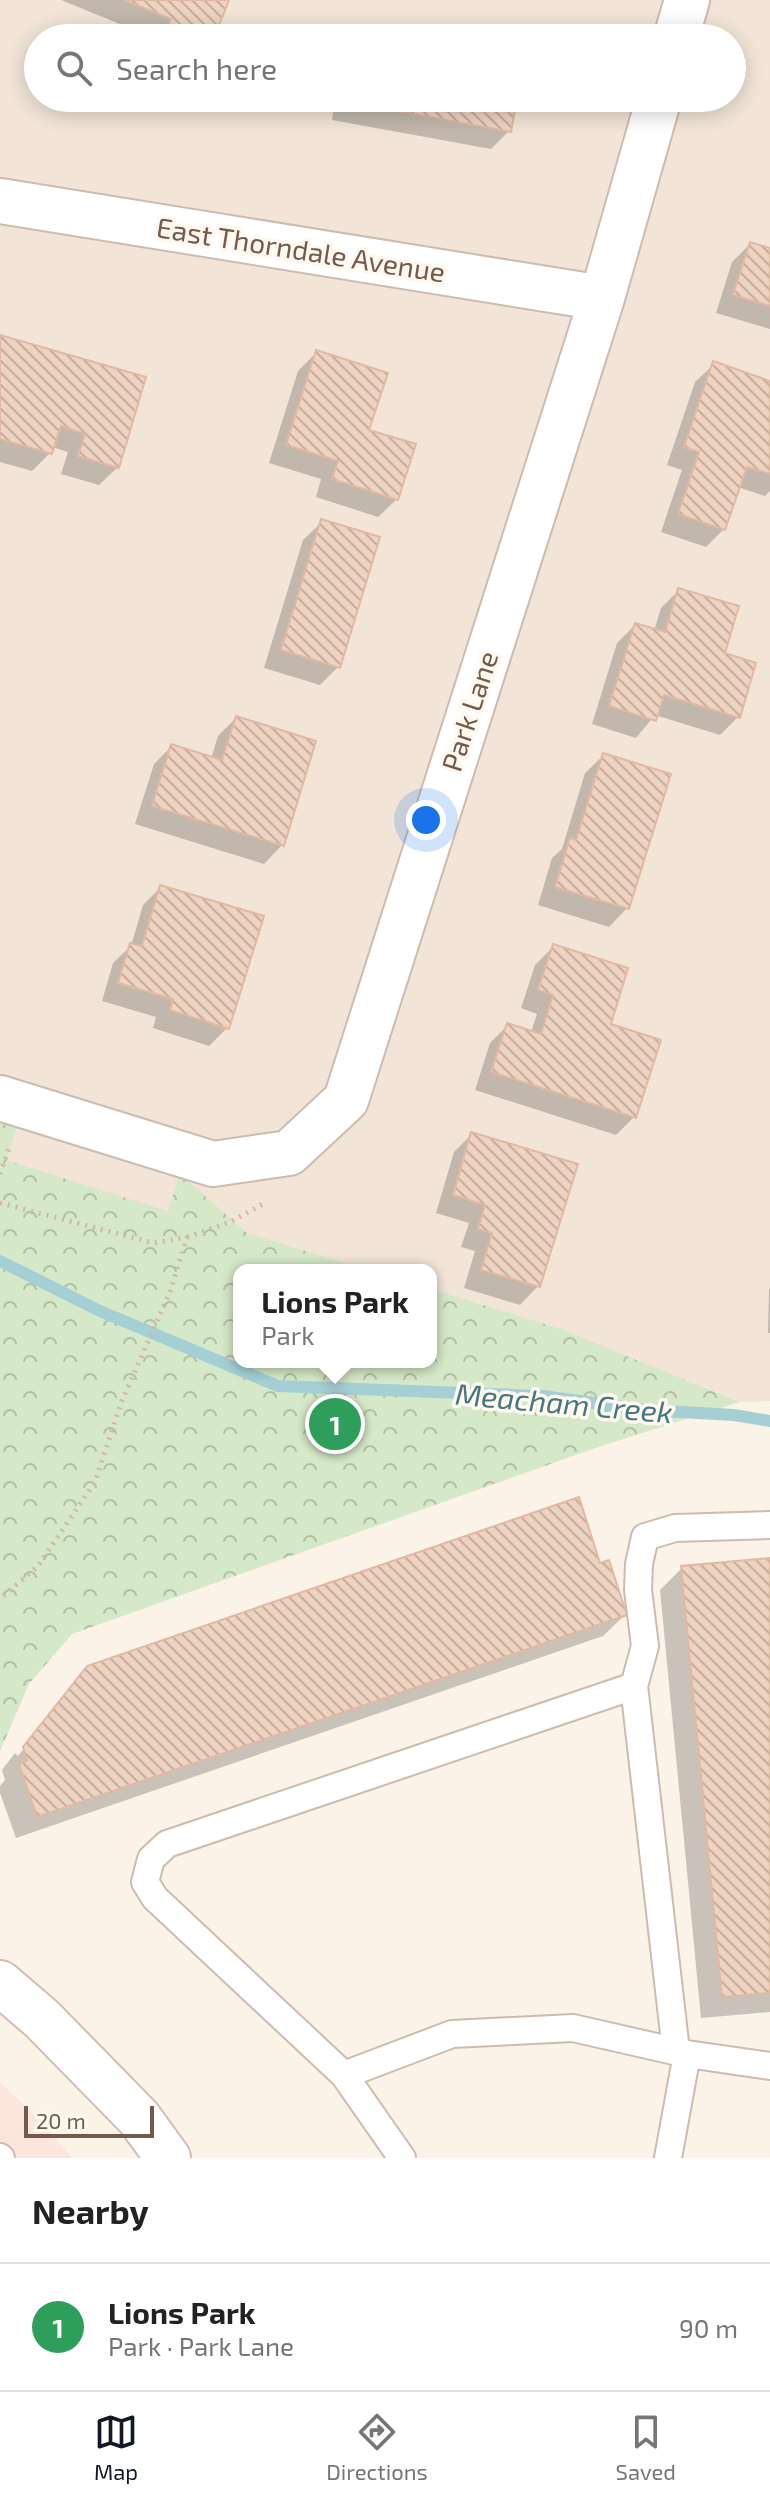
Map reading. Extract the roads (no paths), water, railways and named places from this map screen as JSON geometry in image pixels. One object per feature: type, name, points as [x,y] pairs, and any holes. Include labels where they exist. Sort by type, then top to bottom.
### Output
[{"type":"street","points":[[680,24],[687,0]]},
{"type":"street","name":"Park Lane","points":[[0,1098],[213,1164],[289,1153],[346,1100],[602,298],[655,112]]},
{"type":"street","name":"East Thorndale Avenue","points":[[0,201],[602,298]]},
{"type":"street","points":[[0,1983],[42,2019],[139,2118],[168,2158]]},
{"type":"lane","points":[[668,2158],[682,2052],[634,1686],[645,1646],[638,1590],[639,1564],[645,1537],[675,1528],[770,1525]]},
{"type":"lane","points":[[402,2158],[344,2075],[155,1898],[145,1882],[151,1859],[167,1844],[634,1686]]},
{"type":"lane","points":[[344,2075],[452,2034],[573,2028],[682,2052],[770,2066]]},
{"type":"waterway","name":"Meacham Creek","points":[[0,1261],[100,1311],[233,1367]]},
{"type":"waterway","name":"Meacham Creek","points":[[235,1368],[278,1386],[543,1396],[645,1410],[734,1415],[770,1421]]},
{"type":"place","name":"Lions Park","points":[[335,1424]]}]
